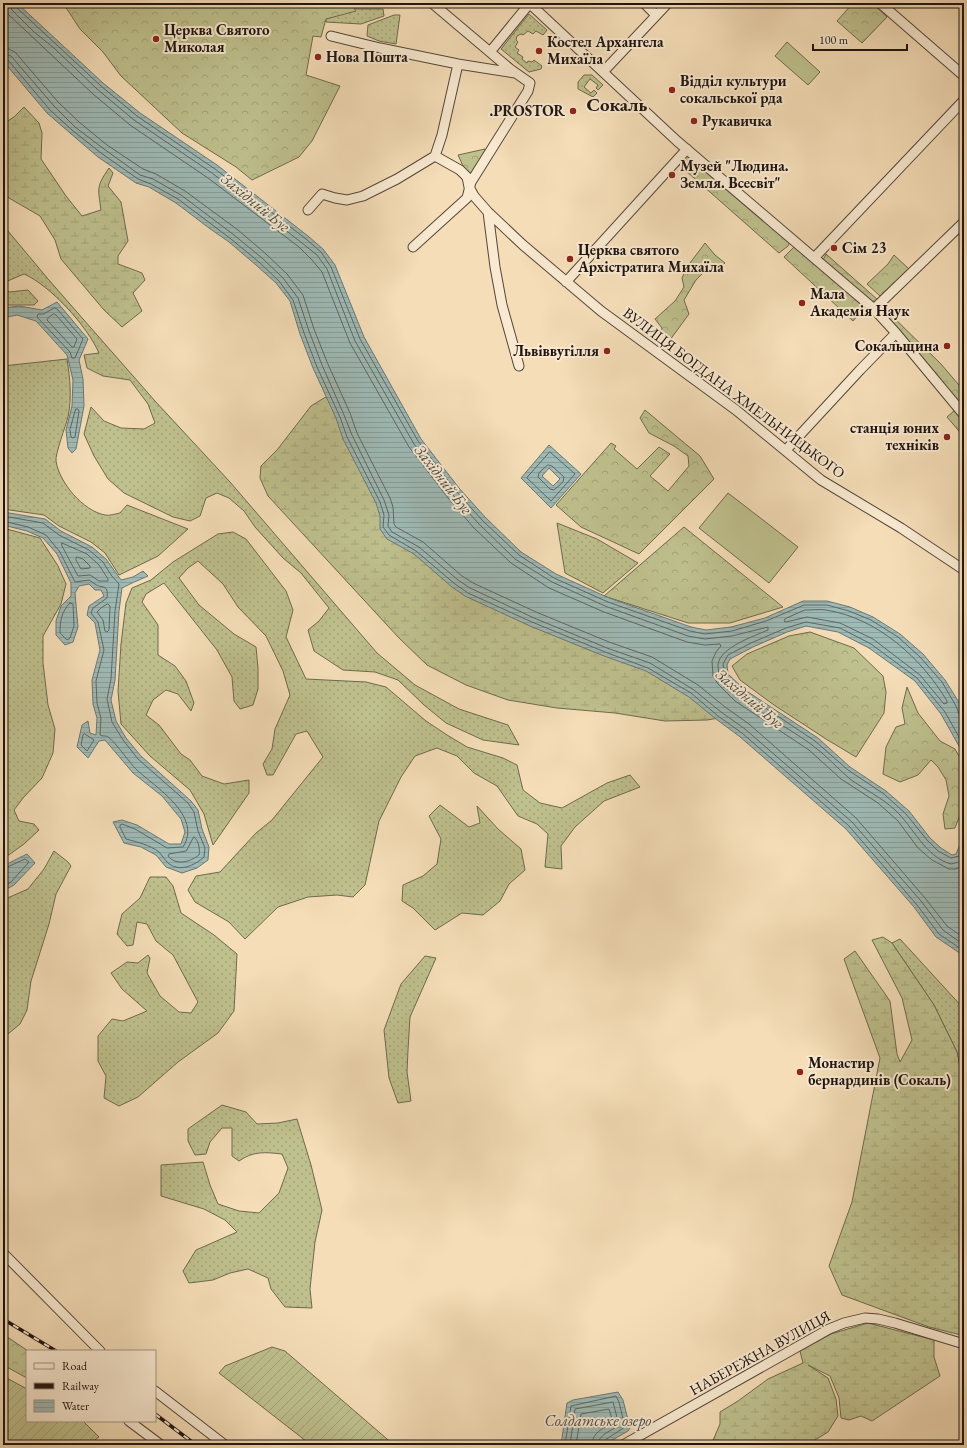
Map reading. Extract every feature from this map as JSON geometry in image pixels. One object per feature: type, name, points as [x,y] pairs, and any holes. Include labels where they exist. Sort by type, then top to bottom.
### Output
[{"type":"street","points":[[413,248],[467,198],[469,187],[528,91],[530,83],[515,73],[432,3]]},
{"type":"street","points":[[644,3],[656,15]]},
{"type":"street","points":[[603,72],[668,3]]},
{"type":"street","points":[[880,3],[964,76]]},
{"type":"street","points":[[490,52],[532,4],[686,149],[874,309],[896,333],[964,415]]},
{"type":"street","points":[[331,36],[458,64],[515,73]]},
{"type":"street","points":[[308,210],[322,194],[347,200],[363,196],[397,179],[435,156],[442,135],[458,64]]},
{"type":"street","points":[[814,258],[964,100]]},
{"type":"street","points":[[566,282],[686,149]]},
{"type":"street","name":"ВУЛИЦЯ БОГДАНА ХМЕЛЬНИЦЬКОГО","points":[[435,156],[460,170],[467,177],[469,187],[474,196],[488,212],[523,246],[601,311],[736,410],[821,480],[901,528],[964,570]]},
{"type":"street","points":[[488,212],[495,267],[502,305],[519,366]]},
{"type":"street","points":[[874,309],[964,222]]},
{"type":"street","points":[[786,450],[896,333]]},
{"type":"street","points":[[3,1253],[98,1350]]},
{"type":"street","name":"НАБЕРЕЖНА ВУЛИЦЯ","points":[[623,1445],[844,1322],[865,1318],[878,1319],[964,1344]]},
{"type":"street","points":[[156,1393],[226,1445]]},
{"type":"street","points":[[130,1422],[161,1445]]},
{"type":"green space","points":[[63,3],[350,3],[356,11],[326,19],[321,37],[313,36],[306,75],[340,86],[312,141],[299,157],[252,180],[236,167],[182,133],[121,76],[103,52],[80,29]]},
{"type":"green space","points":[[853,3],[872,3],[887,17],[862,43],[837,21]]},
{"type":"green space","points":[[353,9],[383,9],[384,16],[361,24],[326,22],[326,17]]},
{"type":"green space","points":[[529,14],[547,30],[543,35],[536,31],[533,34],[528,31],[523,35],[521,34],[517,36],[516,40],[518,42],[515,47],[519,50],[517,53],[523,57],[522,59],[527,63],[528,61],[532,62],[534,60],[542,66],[541,69],[529,72],[501,49]]},
{"type":"green space","points":[[394,15],[400,15],[396,44],[379,41],[367,36],[368,25]]},
{"type":"green space","points":[[787,42],[820,72],[808,85],[775,56]]},
{"type":"green space","points":[[584,75],[592,75],[603,85],[598,90],[596,88],[598,85],[590,79],[584,87],[591,93],[594,90],[597,93],[593,97],[578,89],[578,82]]},
{"type":"green space","points":[[24,107],[39,123],[42,133],[41,159],[66,196],[82,216],[101,210],[99,192],[100,184],[109,168],[113,173],[108,186],[121,202],[128,241],[118,256],[118,264],[142,273],[145,280],[133,293],[142,311],[122,327],[104,310],[61,259],[55,240],[40,216],[9,198],[3,190],[3,124],[14,117]]},
{"type":"green space","points":[[485,149],[486,154],[471,175],[464,168],[458,155]]},
{"type":"green space","points":[[686,154],[691,159],[691,162],[698,165],[714,178],[713,181],[716,184],[719,181],[790,242],[788,246],[779,253],[677,163]]},
{"type":"green space","points":[[3,225],[48,279],[155,401],[230,482],[377,653],[415,685],[459,709],[508,725],[519,745],[483,740],[446,723],[424,705],[398,680],[375,672],[343,670],[314,651],[308,630],[319,621],[329,608],[301,573],[283,558],[255,527],[244,511],[229,498],[217,493],[206,498],[200,516],[190,521],[173,517],[124,493],[108,479],[94,456],[84,434],[91,407],[104,421],[121,428],[144,429],[155,423],[148,404],[130,380],[103,376],[87,368],[84,355],[99,353],[77,319],[56,297],[24,274],[3,283]]},
{"type":"green space","points":[[705,243],[715,255],[725,263],[719,269],[709,267],[696,280],[684,300],[689,314],[670,340],[660,332],[662,328],[655,319],[675,301],[684,287],[682,278],[687,267]]},
{"type":"green space","points":[[795,246],[865,307],[853,321],[784,257]]},
{"type":"green space","points":[[826,254],[878,300],[873,304],[823,260]]},
{"type":"green space","points":[[894,255],[909,269],[880,296],[867,284],[888,264]]},
{"type":"green space","points":[[3,285],[9,292],[28,290],[38,301],[34,305],[3,305]]},
{"type":"green space","points":[[885,309],[941,364],[964,391],[964,409],[881,313]]},
{"type":"green space","points":[[67,359],[70,403],[68,417],[57,452],[56,461],[58,469],[67,486],[81,502],[88,508],[97,512],[112,515],[120,513],[127,505],[188,529],[158,556],[119,575],[105,553],[91,542],[59,526],[44,515],[3,509],[3,366]]},
{"type":"green space","points":[[330,396],[656,668],[725,717],[707,720],[665,721],[615,713],[557,708],[508,700],[466,685],[427,665],[399,638],[268,496],[260,478],[261,466],[277,450],[311,406]]},
{"type":"green space","points":[[645,410],[700,456],[714,479],[639,554],[581,527],[556,505],[611,443],[616,446],[614,449],[637,469],[659,447],[670,454],[650,476],[668,491],[689,466],[688,456],[674,446],[649,433],[640,418]]},
{"type":"green space","points":[[955,410],[964,421],[964,437],[947,417]]},
{"type":"green space","points":[[728,493],[798,547],[769,583],[699,528]]},
{"type":"green space","points":[[557,523],[597,539],[638,563],[603,593],[565,573]]},
{"type":"green space","points":[[684,527],[783,607],[730,623],[688,623],[604,596]]},
{"type":"green space","points":[[3,528],[40,538],[58,566],[66,584],[61,604],[43,636],[43,663],[48,705],[55,729],[53,753],[42,778],[14,810],[19,821],[34,824],[39,830],[24,844],[3,859]]},
{"type":"green space","points":[[233,532],[246,539],[286,591],[293,610],[286,637],[306,679],[366,682],[386,687],[426,721],[467,747],[503,758],[517,765],[523,790],[540,803],[562,808],[607,783],[630,775],[640,787],[604,801],[575,827],[561,846],[562,869],[545,867],[548,834],[537,824],[518,816],[497,786],[474,773],[457,756],[437,748],[415,756],[401,777],[379,821],[365,885],[353,897],[337,895],[308,897],[278,907],[245,939],[229,922],[195,902],[188,890],[196,876],[220,872],[256,833],[272,820],[323,757],[307,731],[296,734],[273,775],[267,775],[263,764],[272,749],[275,729],[290,695],[283,671],[266,636],[238,607],[223,584],[198,561],[188,568],[179,578],[199,605],[234,634],[256,647],[258,689],[253,705],[240,709],[234,701],[232,677],[217,650],[164,583],[146,594],[142,602],[158,625],[158,655],[175,666],[186,681],[194,703],[191,711],[178,694],[166,690],[153,700],[146,715],[159,725],[181,754],[190,760],[202,776],[224,784],[249,780],[249,793],[213,845],[204,814],[190,790],[150,756],[121,724],[118,691],[121,644],[126,603],[132,588],[151,580],[173,562],[218,534]]},
{"type":"green space","points":[[810,632],[854,648],[883,676],[886,692],[884,713],[856,757],[774,705],[740,680],[732,666],[747,654],[789,636]]},
{"type":"green space","points":[[907,687],[918,713],[940,741],[955,749],[964,765],[964,804],[955,828],[945,829],[943,814],[949,796],[946,780],[938,767],[931,760],[918,775],[900,782],[883,774],[886,747],[896,727],[905,724],[902,708]]},
{"type":"green space","points":[[440,805],[469,827],[480,823],[477,806],[498,829],[521,849],[525,870],[509,884],[500,901],[483,915],[462,913],[435,930],[413,908],[402,901],[403,885],[423,876],[437,864],[441,839],[429,816]]},
{"type":"green space","points":[[54,851],[71,866],[56,894],[49,924],[31,981],[27,1010],[20,1024],[3,1038],[3,900],[28,889],[44,869]]},
{"type":"green space","points":[[150,877],[166,877],[173,886],[181,913],[214,935],[237,954],[234,1011],[218,1033],[178,1062],[138,1097],[119,1106],[104,1098],[106,1076],[98,1061],[98,1036],[112,1019],[123,1021],[147,1011],[122,989],[111,973],[127,962],[138,963],[148,955],[150,958],[147,973],[160,996],[179,1012],[191,1013],[198,1002],[173,955],[156,941],[147,924],[137,922],[133,945],[127,946],[117,934],[122,914],[140,898]]},
{"type":"green space","points":[[883,937],[892,943],[934,1005],[957,1052],[964,1087],[964,1332],[961,1335],[929,1327],[842,1295],[829,1266],[852,1202],[880,1058],[844,959],[855,951],[890,1001],[897,1054],[900,1062],[912,1040],[902,998],[872,940]]},
{"type":"green space","points":[[900,939],[964,1009],[964,1087],[957,1052],[934,1005],[892,943]]},
{"type":"green space","points":[[425,956],[436,958],[410,1017],[407,1072],[411,1101],[398,1103],[389,1078],[384,1030],[401,984]]},
{"type":"green space","points":[[222,1105],[246,1112],[257,1124],[278,1123],[297,1119],[311,1165],[322,1210],[315,1242],[310,1289],[312,1308],[285,1307],[271,1289],[268,1278],[248,1269],[230,1273],[213,1280],[189,1283],[183,1271],[196,1250],[237,1232],[225,1220],[204,1209],[161,1196],[161,1165],[203,1162],[218,1204],[239,1211],[259,1213],[279,1193],[288,1168],[282,1154],[259,1153],[249,1155],[239,1161],[232,1156],[232,1128],[222,1128],[210,1142],[206,1154],[195,1155],[188,1141],[188,1129]]},
{"type":"green space","points":[[868,1323],[934,1340],[934,1357],[940,1376],[872,1421],[861,1416],[849,1420],[841,1418],[839,1398],[830,1376],[808,1365],[828,1378],[836,1399],[838,1416],[828,1432],[810,1443],[810,1445],[711,1445],[720,1424],[720,1412],[768,1379],[803,1363],[800,1351],[831,1334]]},
{"type":"green space","points":[[3,1334],[27,1350],[26,1377],[3,1365]]},
{"type":"green space","points":[[272,1347],[285,1351],[394,1445],[311,1445],[219,1373],[225,1366]]},
{"type":"green space","points":[[3,1376],[26,1388],[26,1422],[84,1422],[99,1437],[88,1445],[3,1445]]},
{"type":"water","name":"Західний Буг","points":[[3,3],[17,3],[103,83],[140,113],[217,165],[323,249],[335,265],[364,337],[421,439],[459,488],[485,517],[521,552],[556,574],[609,598],[691,627],[706,630],[731,627],[765,618],[803,601],[827,601],[850,607],[873,617],[900,634],[923,654],[945,680],[960,704],[964,717],[964,755],[941,714],[915,681],[869,648],[838,632],[806,626],[787,632],[753,647],[730,659],[727,665],[728,674],[745,690],[818,738],[850,767],[886,791],[909,811],[930,838],[941,848],[952,855],[956,854],[964,835],[964,956],[936,937],[914,907],[846,829],[739,736],[689,697],[646,671],[604,656],[530,626],[465,596],[452,587],[414,554],[387,539],[380,529],[380,516],[376,503],[343,439],[336,418],[313,368],[300,334],[290,301],[276,283],[229,242],[176,203],[149,187],[136,183],[98,157],[47,113],[3,61]]},
{"type":"water","points":[[57,302],[88,339],[79,360],[83,379],[84,406],[76,449],[72,453],[68,448],[66,430],[72,406],[73,380],[67,355],[36,321],[17,315],[3,318],[3,308],[19,306],[42,310]]},
{"type":"water","points":[[549,445],[581,474],[551,508],[521,478]],"holes":[[[549,468],[560,479],[553,486],[542,476]]]},
{"type":"water","points":[[3,512],[45,519],[61,531],[92,547],[106,559],[121,580],[133,577],[143,571],[148,576],[122,588],[119,611],[115,680],[111,700],[116,721],[126,738],[141,756],[191,801],[198,810],[202,829],[209,847],[208,860],[197,868],[182,873],[166,867],[156,855],[141,847],[124,843],[113,822],[122,820],[137,825],[169,844],[181,844],[185,832],[181,819],[162,796],[133,773],[105,740],[99,741],[88,758],[77,747],[82,725],[88,721],[90,733],[96,735],[97,718],[93,704],[92,680],[100,650],[95,623],[87,615],[89,606],[104,596],[101,590],[95,590],[89,584],[79,586],[75,593],[78,627],[73,642],[65,645],[56,635],[56,621],[61,606],[71,596],[71,583],[57,554],[43,538],[27,531],[3,525]]},
{"type":"water","points":[[27,854],[35,863],[14,885],[3,891],[3,866]]},
{"type":"water","name":"Солдатське озеро","points":[[618,1392],[623,1400],[630,1428],[628,1431],[604,1445],[561,1445],[567,1403],[573,1400]]},
{"type":"railway","points":[[3,1319],[54,1350]]},
{"type":"railway","points":[[156,1415],[196,1445]]},
{"type":"place","name":"Церква Святого Миколая","points":[[156,39]]},
{"type":"place","name":"Костел Архангела Михаїла","points":[[539,51]]},
{"type":"place","name":"Нова Пошта","points":[[318,57]]},
{"type":"place","name":"Відділ культури сокальської рда","points":[[672,90]]},
{"type":"place","name":".PROSTOR","points":[[573,111]]},
{"type":"place","name":"Рукавичка","points":[[694,121]]},
{"type":"place","name":"Музей \"Людина. Земля. Всесвіт\"","points":[[672,175]]},
{"type":"place","name":"Сім 23","points":[[834,248]]},
{"type":"place","name":"Церква святого Архістратига Михаїла","points":[[570,259]]},
{"type":"place","name":"Мала Академія Наук","points":[[802,303]]},
{"type":"place","name":"Сокальщина","points":[[947,346]]},
{"type":"place","name":"Львіввугілля","points":[[607,351]]},
{"type":"place","name":"станція юних техніків","points":[[947,437]]},
{"type":"place","name":"Монастир бернардинів (Сокаль)","points":[[800,1072]]},
{"type":"district","name":"Сокаль","points":[[617,104]]}]
